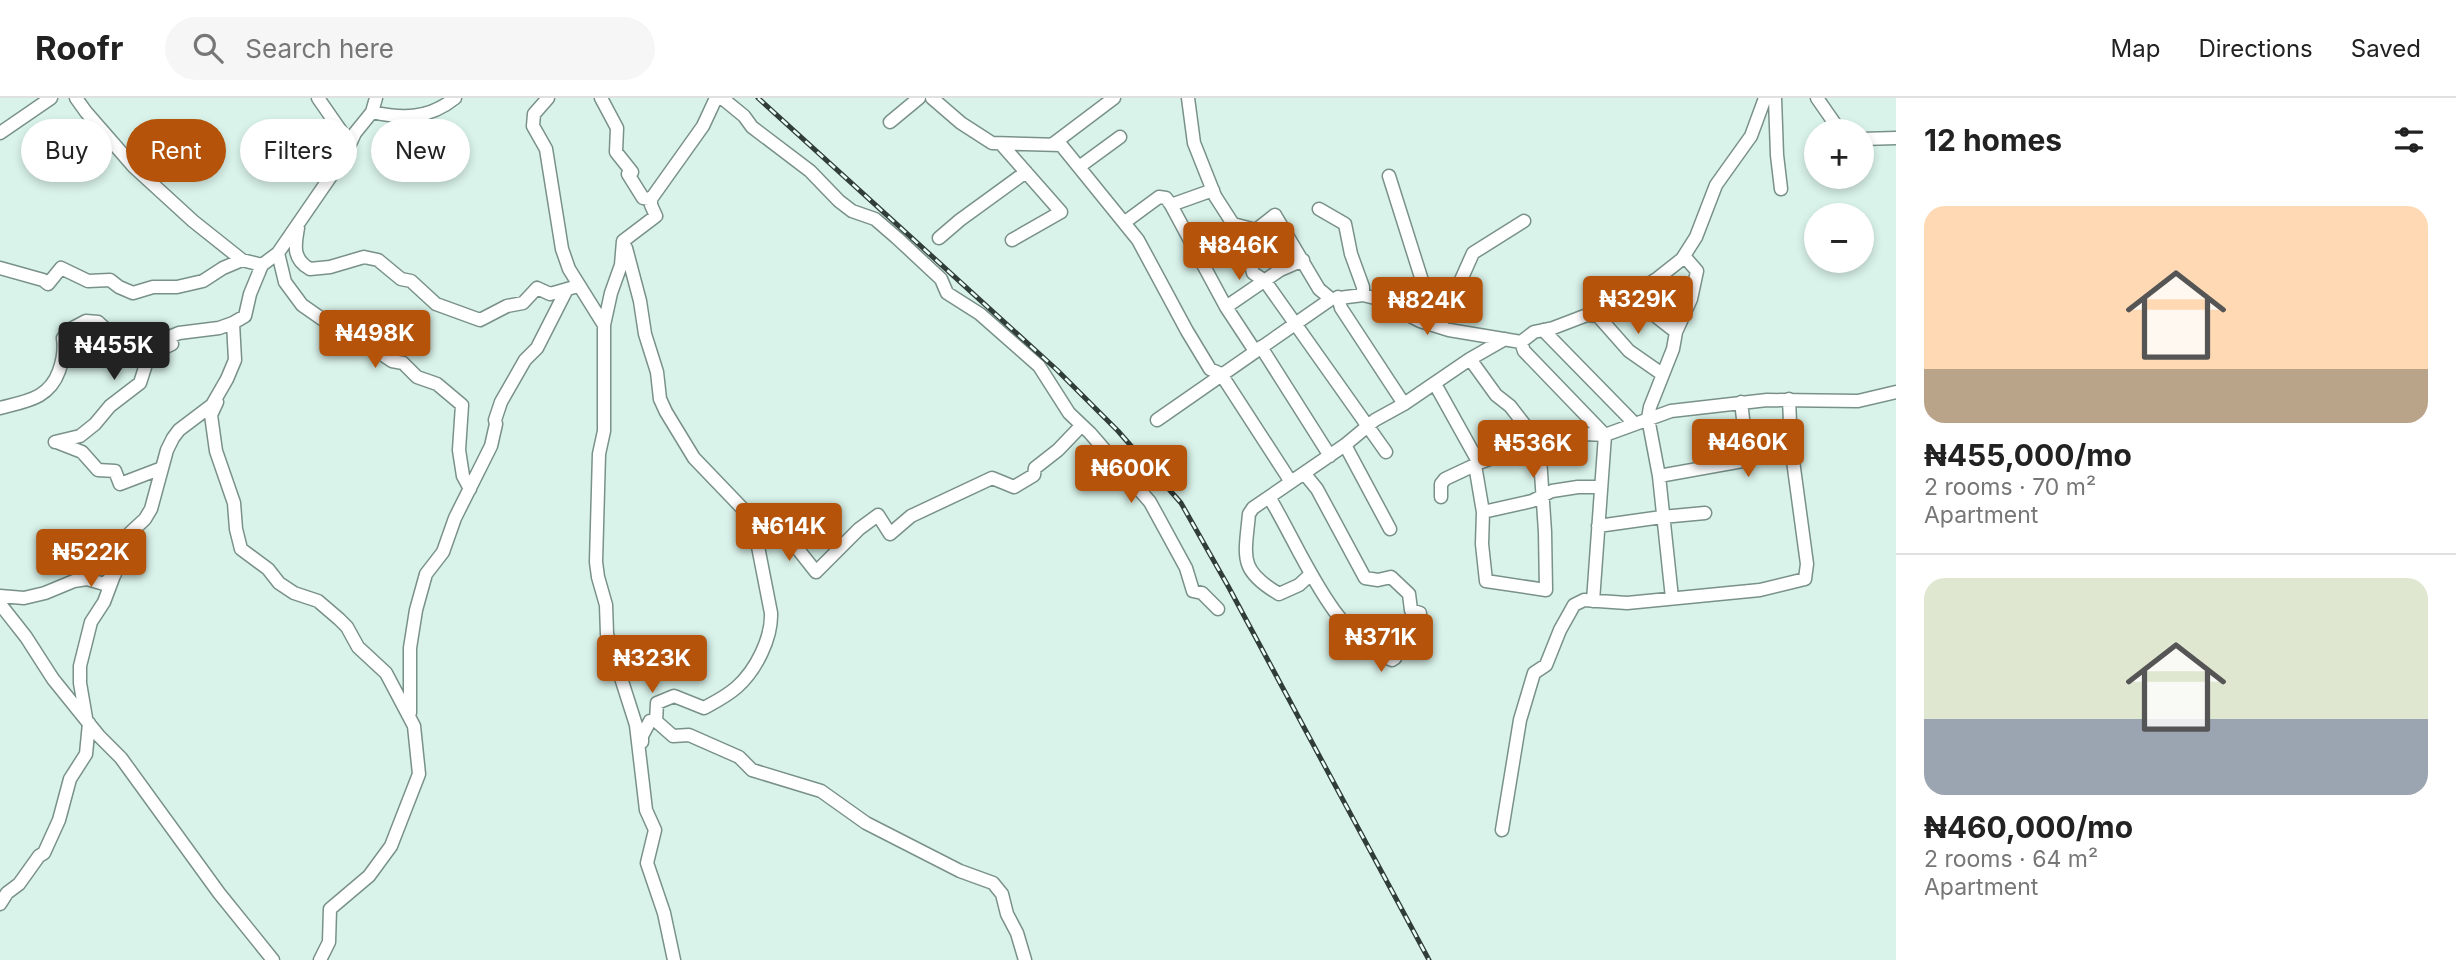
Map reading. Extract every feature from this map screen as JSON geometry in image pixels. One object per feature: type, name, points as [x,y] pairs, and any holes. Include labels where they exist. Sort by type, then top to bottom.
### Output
[{"type":"street","points":[[0,133],[51,98]]},
{"type":"street","points":[[76,98],[134,167],[193,221],[242,260],[262,265]]},
{"type":"street","points":[[318,98],[333,119]]},
{"type":"street","points":[[357,131],[372,112],[376,98]]},
{"type":"street","points":[[372,112],[399,118],[441,109],[455,98]]},
{"type":"street","points":[[548,98],[534,114],[533,126],[546,149],[562,249],[572,288],[604,325]]},
{"type":"street","points":[[601,98],[617,128],[616,152],[632,172],[628,174],[643,198],[651,199]]},
{"type":"street","points":[[640,749],[630,703],[607,634],[606,605],[596,562],[599,454],[604,431],[604,325],[613,285],[621,265],[623,241],[656,216],[651,199],[704,126],[716,98]]},
{"type":"street","points":[[722,98],[744,116],[752,127],[810,171],[839,201],[852,211],[875,219],[941,279],[947,293],[980,314],[1039,366],[1069,413],[1150,502],[1186,568],[1193,591],[1202,593],[1218,609]]},
{"type":"street","points":[[890,122],[919,98]]},
{"type":"street","points":[[932,98],[980,137],[1002,145],[1061,145],[1138,240],[1210,369],[1221,374],[1291,482]]},
{"type":"street","points":[[1053,144],[1114,98]]},
{"type":"street","points":[[1188,98],[1194,143],[1220,206],[1233,224],[1243,228],[1256,230],[1275,215],[1319,289],[1335,298],[1404,404]]},
{"type":"street","points":[[1816,98],[1831,119]]},
{"type":"street","points":[[1775,100],[1781,189]]},
{"type":"street","points":[[1157,420],[1335,298],[1363,295],[1376,298],[1420,321],[1521,342],[1534,332],[1587,316],[1598,316],[1665,274],[1684,256],[1696,237],[1716,185],[1775,100]]},
{"type":"street","points":[[1079,167],[1120,137]]},
{"type":"street","points":[[1874,139],[1896,138]]},
{"type":"street","points":[[1002,145],[1061,212],[1012,240]]},
{"type":"street","points":[[939,238],[960,219],[1026,172]]},
{"type":"street","points":[[1390,176],[1431,309],[1440,327]]},
{"type":"street","points":[[0,408],[38,396],[52,388],[63,359],[63,338],[69,330],[86,321],[98,322],[110,333],[124,339],[155,343],[179,333],[219,328],[245,316],[250,294],[262,265],[278,253],[326,182]]},
{"type":"street","points":[[1171,205],[1213,190]]},
{"type":"street","points":[[1125,222],[1159,197],[1166,198],[1226,307],[1258,349],[1330,456]]},
{"type":"street","points":[[1319,209],[1345,224],[1363,295]]},
{"type":"street","points":[[1440,327],[1473,253],[1524,221]]},
{"type":"street","points":[[299,222],[294,247],[304,266],[318,269],[364,257],[378,260],[401,279],[411,281],[436,304],[480,320],[507,306],[523,303],[537,288],[550,294],[572,288]]},
{"type":"street","points":[[1243,228],[1253,273],[1265,281],[1387,452]]},
{"type":"street","points":[[623,241],[633,271],[645,334],[657,372],[660,399],[694,458],[742,508],[754,526],[772,623],[763,649],[744,680],[731,692],[704,708],[674,696],[657,704],[653,721],[642,736],[640,769],[646,810],[655,830],[647,863],[664,912],[674,960]]},
{"type":"street","points":[[278,253],[285,282],[302,304],[348,337],[392,361],[402,363],[417,377],[437,384],[462,405],[459,450],[463,476],[470,489]]},
{"type":"street","points":[[1672,598],[1659,476],[1648,418],[1673,349],[1676,332],[1691,299],[1697,271],[1684,256]]},
{"type":"street","points":[[0,268],[43,280],[48,284],[61,268],[88,281],[110,279],[119,287],[133,293],[153,287],[190,285],[242,260]]},
{"type":"street","points":[[1226,307],[1280,270],[1303,260]]},
{"type":"street","points":[[411,720],[410,649],[426,574],[443,552],[446,538],[494,438],[495,420],[501,402],[572,288]]},
{"type":"street","points":[[1630,296],[1676,332]]},
{"type":"street","points":[[1598,316],[1629,351],[1662,374]]},
{"type":"street","points":[[233,323],[234,360],[211,415],[216,451],[234,503],[241,549],[268,569],[279,583],[294,593],[318,601],[347,627],[358,647],[386,673],[416,735],[419,774],[415,787],[384,857],[369,876],[330,909],[329,942],[320,960]]},
{"type":"street","points":[[1543,330],[1635,424]]},
{"type":"street","points":[[162,468],[120,484],[115,471],[97,470],[82,452],[67,444],[55,442],[80,436],[95,424],[110,406],[140,383],[148,358],[174,344],[179,333]]},
{"type":"street","points":[[1311,574],[1299,585],[1279,594],[1259,582],[1245,558],[1253,508],[1330,456],[1367,426],[1505,339]]},
{"type":"street","points":[[1521,342],[1524,351],[1605,435],[1593,601]]},
{"type":"street","points":[[1435,384],[1477,464],[1483,512],[1482,544],[1486,581],[1546,590],[1539,443],[1510,406],[1496,395],[1470,359]]},
{"type":"street","points":[[0,904],[7,893],[19,884],[38,856],[44,853],[59,820],[70,779],[86,754],[88,720],[80,683],[80,666],[91,622],[104,602],[130,533],[151,509],[167,450],[173,438],[179,430],[212,405],[227,379]]},
{"type":"street","points":[[1441,497],[1441,484],[1445,479],[1477,464],[1539,443],[1584,434],[1605,435],[1671,411],[1788,399],[1858,401],[1896,392]]},
{"type":"street","points":[[1878,395],[1896,404]]},
{"type":"street","points":[[1502,830],[1520,720],[1534,673],[1546,665],[1560,630],[1574,605],[1584,600],[1627,603],[1760,590],[1805,579],[1807,564],[1791,446],[1788,399]]},
{"type":"street","points":[[1659,476],[1748,460],[1741,402]]},
{"type":"street","points":[[754,526],[793,543],[816,572],[859,529],[878,515],[890,534],[911,516],[992,478],[1014,487],[1034,475],[1035,468],[1058,450],[1081,426]]},
{"type":"street","points":[[1345,445],[1390,528]]},
{"type":"street","points":[[1269,498],[1329,604],[1350,631],[1389,660],[1395,658],[1397,633],[1411,624],[1420,613],[1410,610],[1409,594],[1391,577],[1378,580],[1365,578],[1317,489],[1304,473]]},
{"type":"street","points":[[1483,512],[1532,501],[1543,494],[1578,487],[1601,487]]},
{"type":"street","points":[[1598,526],[1705,513]]},
{"type":"street","points":[[0,596],[24,598],[87,579],[104,584],[115,574]]},
{"type":"street","points":[[0,604],[53,679],[138,779],[219,893],[273,960]]},
{"type":"street","points":[[630,703],[643,709],[653,721],[673,736],[689,735],[739,757],[752,770],[821,792],[866,822],[960,871],[998,886],[1025,960]]},
{"type":"railway","points":[[758,98],[1057,370],[1118,431],[1181,503],[1429,960]]}]
